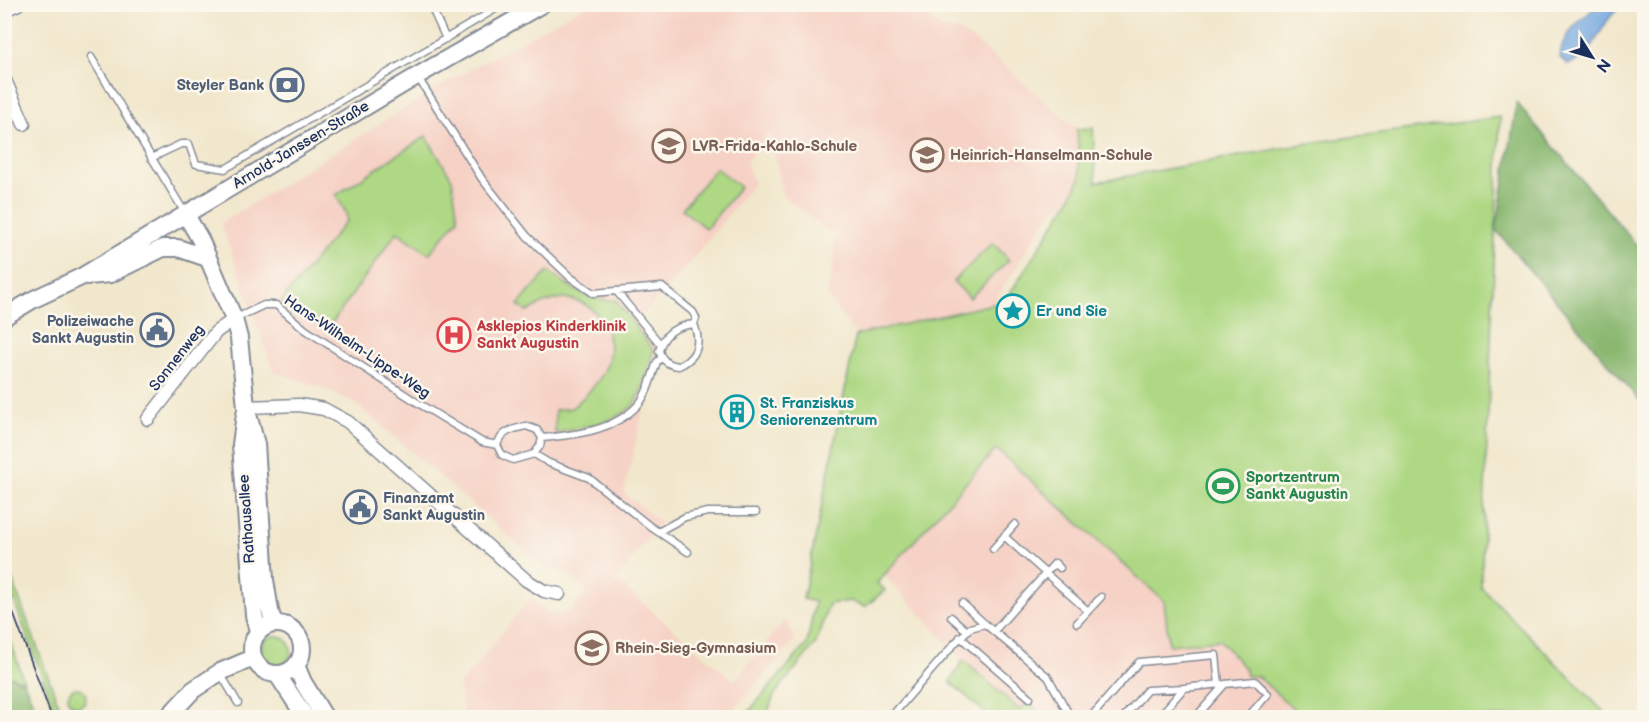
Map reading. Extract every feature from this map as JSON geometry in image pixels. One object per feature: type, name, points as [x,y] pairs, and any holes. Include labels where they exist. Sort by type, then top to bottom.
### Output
[{"type":"street","points":[[4,10],[18,4]]},
{"type":"street","name":"Arnold-Janssen-Straße","points":[[4,317],[34,299],[81,277],[542,4]]},
{"type":"street","points":[[4,78],[24,124]]},
{"type":"street","name":"Rathausallee","points":[[186,215],[196,231],[234,320],[239,338],[246,407],[256,444],[265,580],[274,624]]},
{"type":"street","name":"Arnold-Janssen-Straße","points":[[81,277],[110,274],[163,248],[178,248],[207,258]]},
{"type":"street","name":"Sonnenweg","points":[[148,419],[216,332],[234,320]]},
{"type":"street","points":[[246,407],[299,405],[324,409],[348,422],[526,580],[544,591],[560,594]]},
{"type":"street","name":"Rathausallee","points":[[246,407],[241,445],[254,615],[258,632]]},
{"type":"street","points":[[274,624],[289,627],[299,638],[302,652],[296,665],[286,673],[277,674],[262,670],[253,658],[252,645],[258,632],[274,624]]},
{"type":"street","points":[[167,717],[193,690],[220,672],[253,658]]},
{"type":"street","points":[[296,665],[307,689],[325,717]]},
{"type":"street","points":[[277,674],[306,717]]},
{"type":"lane","points":[[430,4],[446,39]]},
{"type":"lane","points":[[151,159],[181,144],[189,144],[196,164],[225,169],[504,4]]},
{"type":"lane","points":[[91,57],[186,215]]},
{"type":"lane","points":[[417,76],[435,108],[482,179],[527,236],[570,277],[593,293],[662,287],[693,312],[699,342],[692,357],[680,366],[667,363],[659,351],[669,332],[694,324]]},
{"type":"lane","points":[[617,292],[661,345]]},
{"type":"lane","name":"Hans-Wilhelm-Lippe-Weg","points":[[234,320],[264,305],[276,305],[306,330],[418,403],[482,442],[497,445],[502,455],[513,460],[534,454]]},
{"type":"lane","points":[[542,438],[565,436],[601,428],[618,421],[639,404],[657,362],[662,358]]},
{"type":"lane","points":[[497,445],[499,439],[507,431],[526,426],[537,430],[542,438],[534,454],[589,478],[658,532],[688,552]]},
{"type":"lane","points":[[658,532],[685,517],[708,512],[756,512]]},
{"type":"lane","points":[[993,549],[1015,524]]},
{"type":"lane","points":[[1004,536],[1088,610]]},
{"type":"lane","points":[[995,630],[1046,573],[1058,565],[1049,558]]},
{"type":"lane","points":[[1077,623],[1101,597]]},
{"type":"lane","points":[[962,603],[1048,678],[1071,717]]},
{"type":"lane","points":[[951,617],[967,631]]},
{"type":"lane","points":[[890,717],[960,637],[970,628],[986,624]]},
{"type":"lane","points":[[960,637],[1029,698]]},
{"type":"lane","points":[[1090,717],[1139,662],[1216,655],[1222,684]]},
{"type":"lane","points":[[220,672],[238,703]]},
{"type":"lane","points":[[1123,717],[1147,690],[1255,681],[1268,694],[1247,717]]},
{"type":"lane","points":[[1195,717],[1222,684]]},
{"type":"lane","points":[[1158,717],[1184,688]]},
{"type":"shaded area","points":[[586,5],[916,5],[941,29],[960,31],[975,41],[1077,129],[1080,178],[1070,199],[1053,211],[1042,225],[993,304],[856,335],[827,296],[835,256],[834,235],[783,196],[770,132],[746,162],[754,183],[693,259],[637,321],[657,350],[624,493],[661,522],[598,602],[617,581],[734,681],[786,619],[795,639],[727,717],[464,717],[459,686],[531,597],[549,614],[562,615],[573,609],[586,592],[596,600],[569,575],[543,566],[355,403],[318,386],[274,372],[221,223],[439,87]]},
{"type":"shaded area","points":[[996,449],[1164,601],[1169,644],[1220,640],[1245,669],[1257,676],[1303,717],[1045,718],[1028,703],[1020,710],[963,660],[884,575]]},
{"type":"green space","points":[[1517,103],[1644,254],[1644,406],[1496,230]]},
{"type":"green space","points":[[1500,117],[1481,587],[1609,717],[1303,717],[1257,676],[1246,676],[1245,669],[1220,640],[1169,645],[1164,601],[996,449],[877,583],[885,590],[865,607],[850,601],[829,604],[816,643],[774,695],[766,717],[744,717],[807,644],[815,602],[803,599],[856,335],[993,304],[1002,306],[1070,199],[1080,178],[1077,129],[1093,128],[1096,182],[1315,142]]},
{"type":"green space","points":[[426,136],[452,179],[458,219],[429,254],[397,232],[327,330],[281,302],[347,220],[346,213],[336,195]]},
{"type":"green space","points":[[716,168],[740,187],[706,229],[682,209]]},
{"type":"green space","points":[[993,243],[1009,260],[970,298],[953,281]]},
{"type":"green space","points":[[548,271],[587,296],[616,300],[654,351],[640,394],[631,408],[600,423],[555,433],[555,410],[572,408],[587,393],[604,371],[610,353],[606,330],[601,320],[584,304],[562,299],[543,303],[527,312],[518,305]]},
{"type":"green space","points":[[4,558],[63,717],[57,717],[5,576]]},
{"type":"green space","points":[[8,633],[24,682],[10,676],[5,677],[5,634]]},
{"type":"green space","points":[[276,636],[287,640],[291,651],[287,662],[276,666],[265,662],[261,651],[265,640]]},
{"type":"green space","points":[[963,660],[1020,710],[1028,703],[1045,717],[990,717],[950,682]]},
{"type":"green space","points":[[10,676],[24,682],[39,717],[5,717],[5,677]]},
{"type":"green space","points":[[77,688],[83,691],[86,697],[83,703],[77,706],[71,703],[68,697],[71,691]]},
{"type":"water","points":[[1598,5],[1622,5],[1608,20],[1586,54],[1581,59],[1567,64],[1560,58],[1561,49],[1568,34]]},
{"type":"tram line","points":[[4,588],[52,718]]},
{"type":"place","name":"Steyler Bank","points":[[287,85]]},
{"type":"place","name":"LVR-Frida-Kahlo-Schule","points":[[669,146]]},
{"type":"place","name":"Heinrich-Hanselmann-Schule","points":[[927,155]]},
{"type":"place","name":"Er und Sie","points":[[1013,311]]},
{"type":"place","name":"Polizeiwache Sankt Augustin","points":[[157,330]]},
{"type":"place","name":"Asklepios Kinderklinik Sankt Augustin","points":[[454,335]]},
{"type":"place","name":"St. Franziskus Seniorenzentrum","points":[[737,412]]},
{"type":"place","name":"Sportzentrum Sankt Augustin","points":[[1223,486]]},
{"type":"place","name":"Finanzamt Sankt Augustin","points":[[360,507]]},
{"type":"place","name":"Rhein-Sieg-Gymnasium","points":[[592,648]]}]
